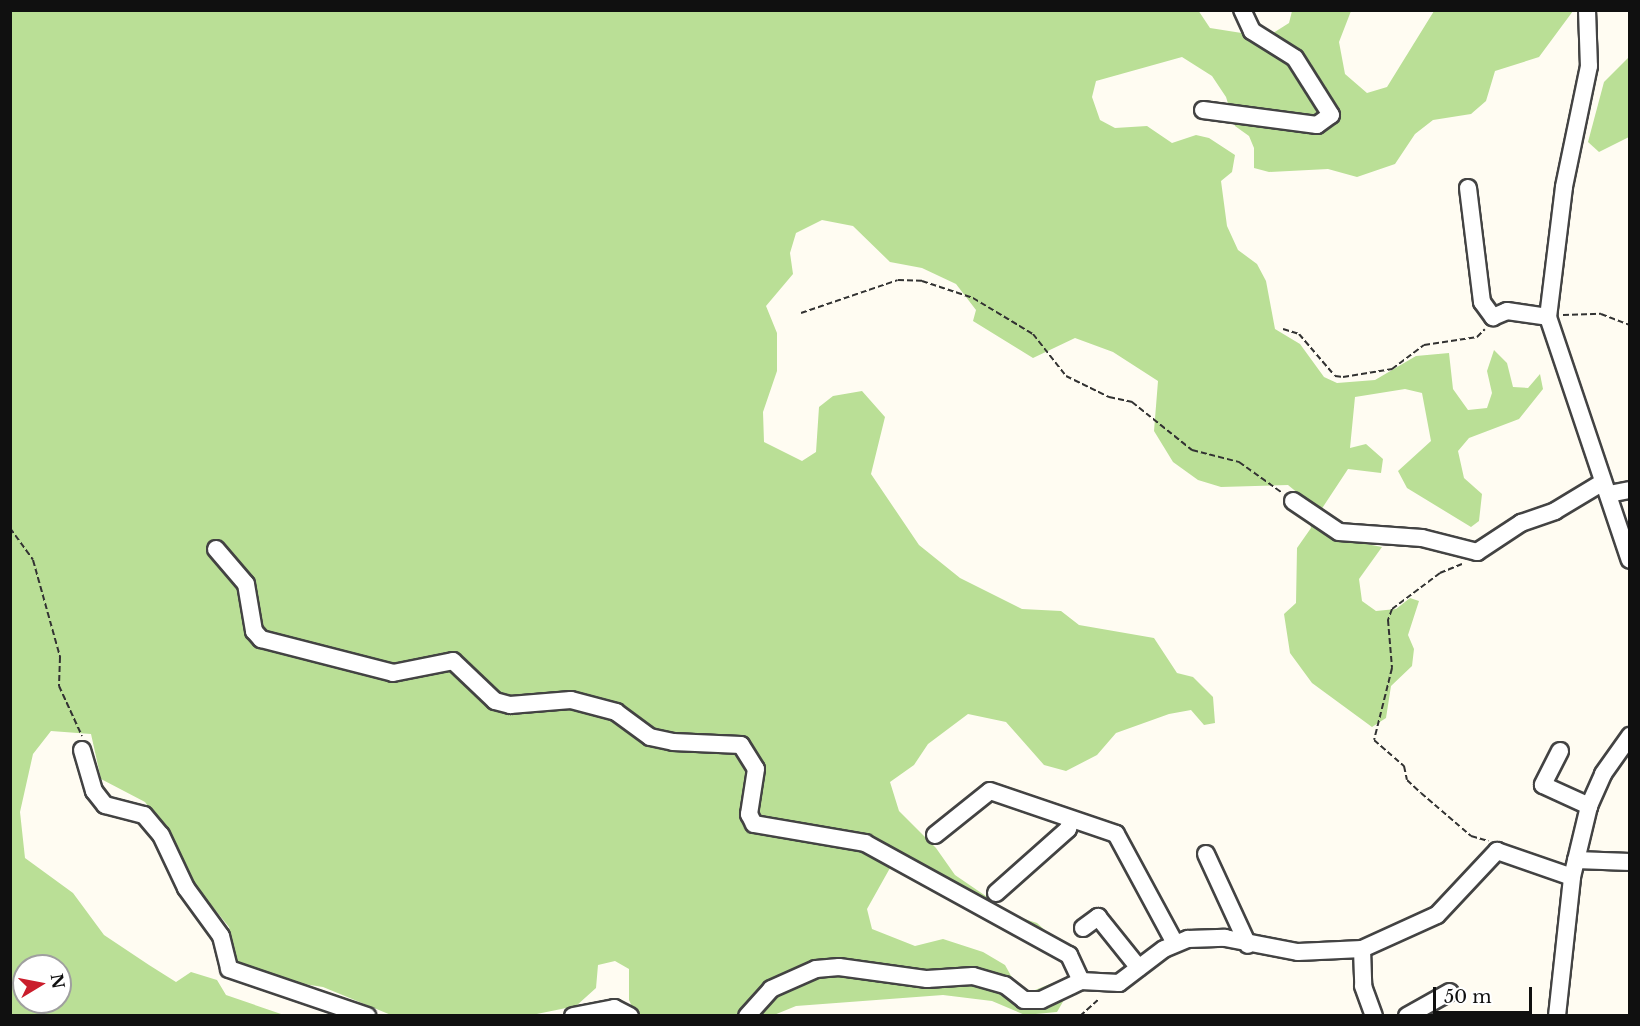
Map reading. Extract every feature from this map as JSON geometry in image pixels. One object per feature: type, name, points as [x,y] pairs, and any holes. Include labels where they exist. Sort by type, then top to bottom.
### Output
[{"type":"street","points":[[1203,110],[1317,125],[1331,116],[1295,58],[1252,31],[1242,10]]},
{"type":"street","points":[[1587,10],[1589,66],[1564,187],[1548,317],[1629,560]]},
{"type":"street","points":[[1468,188],[1482,302],[1493,317],[1507,311],[1548,317]]},
{"type":"street","points":[[1293,501],[1339,532],[1422,538],[1473,551],[1487,548],[1521,523],[1555,512],[1606,488],[1629,490]]},
{"type":"street","points":[[216,549],[246,584],[254,631],[261,639],[393,673],[453,661],[495,701],[510,705],[571,700],[616,712],[650,736],[673,742],[741,745],[756,769],[749,814],[754,824],[865,843],[1069,955],[1081,981]]},
{"type":"street","points":[[1557,1016],[1574,869],[1589,806],[1603,774],[1629,736]]},
{"type":"street","points":[[82,750],[94,791],[105,805],[144,816],[161,835],[186,888],[221,936],[229,969],[367,1016]]},
{"type":"street","points":[[1560,751],[1543,785],[1589,806]]},
{"type":"street","points":[[936,835],[990,791],[1123,840],[1175,943]]},
{"type":"street","points":[[996,893],[1068,829],[1071,819]]},
{"type":"street","points":[[747,1016],[771,989],[816,969],[838,967],[927,979],[973,976],[1005,985],[1024,1000],[1041,1000],[1081,981],[1119,983],[1175,943],[1225,938],[1248,945],[1298,952],[1362,949],[1437,915],[1497,851],[1574,869],[1629,862]]},
{"type":"street","points":[[1206,854],[1248,945]]},
{"type":"street","points":[[1083,928],[1098,917],[1139,968]]},
{"type":"street","points":[[1362,949],[1363,986],[1374,1016]]},
{"type":"street","points":[[1407,1016],[1450,992]]},
{"type":"street","points":[[573,1016],[599,1008],[630,1016]]},
{"type":"path","points":[[801,313],[898,280],[922,281],[973,298],[1033,334],[1066,376],[1132,402],[1192,450],[1239,462],[1293,501]]},
{"type":"path","points":[[1548,317],[1601,314],[1629,325]]},
{"type":"path","points":[[1283,329],[1299,334],[1335,376],[1343,377],[1392,369],[1424,345],[1477,337],[1493,317]]},
{"type":"path","points":[[10,528],[26,545],[41,584],[60,657],[60,686],[81,732],[82,750]]},
{"type":"path","points":[[1473,551],[1467,562],[1440,573],[1392,609],[1388,620],[1392,668],[1374,740],[1404,766],[1407,780],[1421,793],[1497,851]]},
{"type":"path","points":[[1080,1016],[1119,983]]},
{"type":"green space","points":[[1198,10],[1210,28],[1267,37],[1289,23],[1292,11],[1351,11],[1339,42],[1345,74],[1367,93],[1387,87],[1434,11],[1573,11],[1539,57],[1495,71],[1486,101],[1471,114],[1433,120],[1415,134],[1395,164],[1357,177],[1328,169],[1269,172],[1254,168],[1254,148],[1249,136],[1235,126],[1226,97],[1212,76],[1182,57],[1096,81],[1092,97],[1100,120],[1115,128],[1147,126],[1172,143],[1196,135],[1209,138],[1235,155],[1232,172],[1221,181],[1227,226],[1238,250],[1257,264],[1266,281],[1275,329],[1300,344],[1324,377],[1337,383],[1375,380],[1416,356],[1449,353],[1453,389],[1468,410],[1487,408],[1492,393],[1487,371],[1494,350],[1507,363],[1513,387],[1528,388],[1540,374],[1543,389],[1519,419],[1469,438],[1458,451],[1464,478],[1482,494],[1479,521],[1471,527],[1407,488],[1398,471],[1431,441],[1422,393],[1405,389],[1355,397],[1350,448],[1366,444],[1383,459],[1381,473],[1348,469],[1319,513],[1323,528],[1351,541],[1382,547],[1359,579],[1362,601],[1376,611],[1396,609],[1410,598],[1419,601],[1408,635],[1414,649],[1412,666],[1391,686],[1386,718],[1372,727],[1312,683],[1290,653],[1284,614],[1296,603],[1297,548],[1311,528],[1305,499],[1288,485],[1221,487],[1198,480],[1173,462],[1154,431],[1158,381],[1113,352],[1075,338],[1033,358],[973,321],[976,310],[956,284],[922,268],[890,262],[853,226],[822,220],[796,233],[790,253],[793,274],[766,306],[777,333],[777,371],[763,412],[764,442],[802,461],[816,452],[819,407],[833,396],[862,391],[885,417],[871,474],[919,545],[960,578],[1022,609],[1061,611],[1079,625],[1154,638],[1177,673],[1193,677],[1213,697],[1215,723],[1204,725],[1191,710],[1169,714],[1116,733],[1097,755],[1066,771],[1044,765],[1006,722],[968,714],[928,744],[914,765],[890,782],[899,811],[936,848],[955,875],[1015,916],[1037,923],[1070,953],[924,866],[890,868],[867,909],[872,929],[915,946],[943,939],[983,952],[1005,965],[1015,983],[1030,992],[1060,980],[1068,993],[1057,1012],[1025,1015],[992,1001],[943,995],[796,1006],[774,1015],[644,1015],[635,1013],[629,1000],[629,969],[615,961],[598,965],[596,988],[576,1006],[527,1016],[391,1015],[323,987],[271,979],[237,963],[229,927],[189,878],[173,840],[145,802],[101,779],[91,734],[51,731],[33,754],[20,812],[25,858],[73,893],[104,935],[176,982],[191,972],[217,980],[226,995],[284,1015],[11,1015],[10,11]]},
{"type":"green space","points":[[1629,57],[1629,137],[1599,152],[1588,142],[1604,82]]}]
